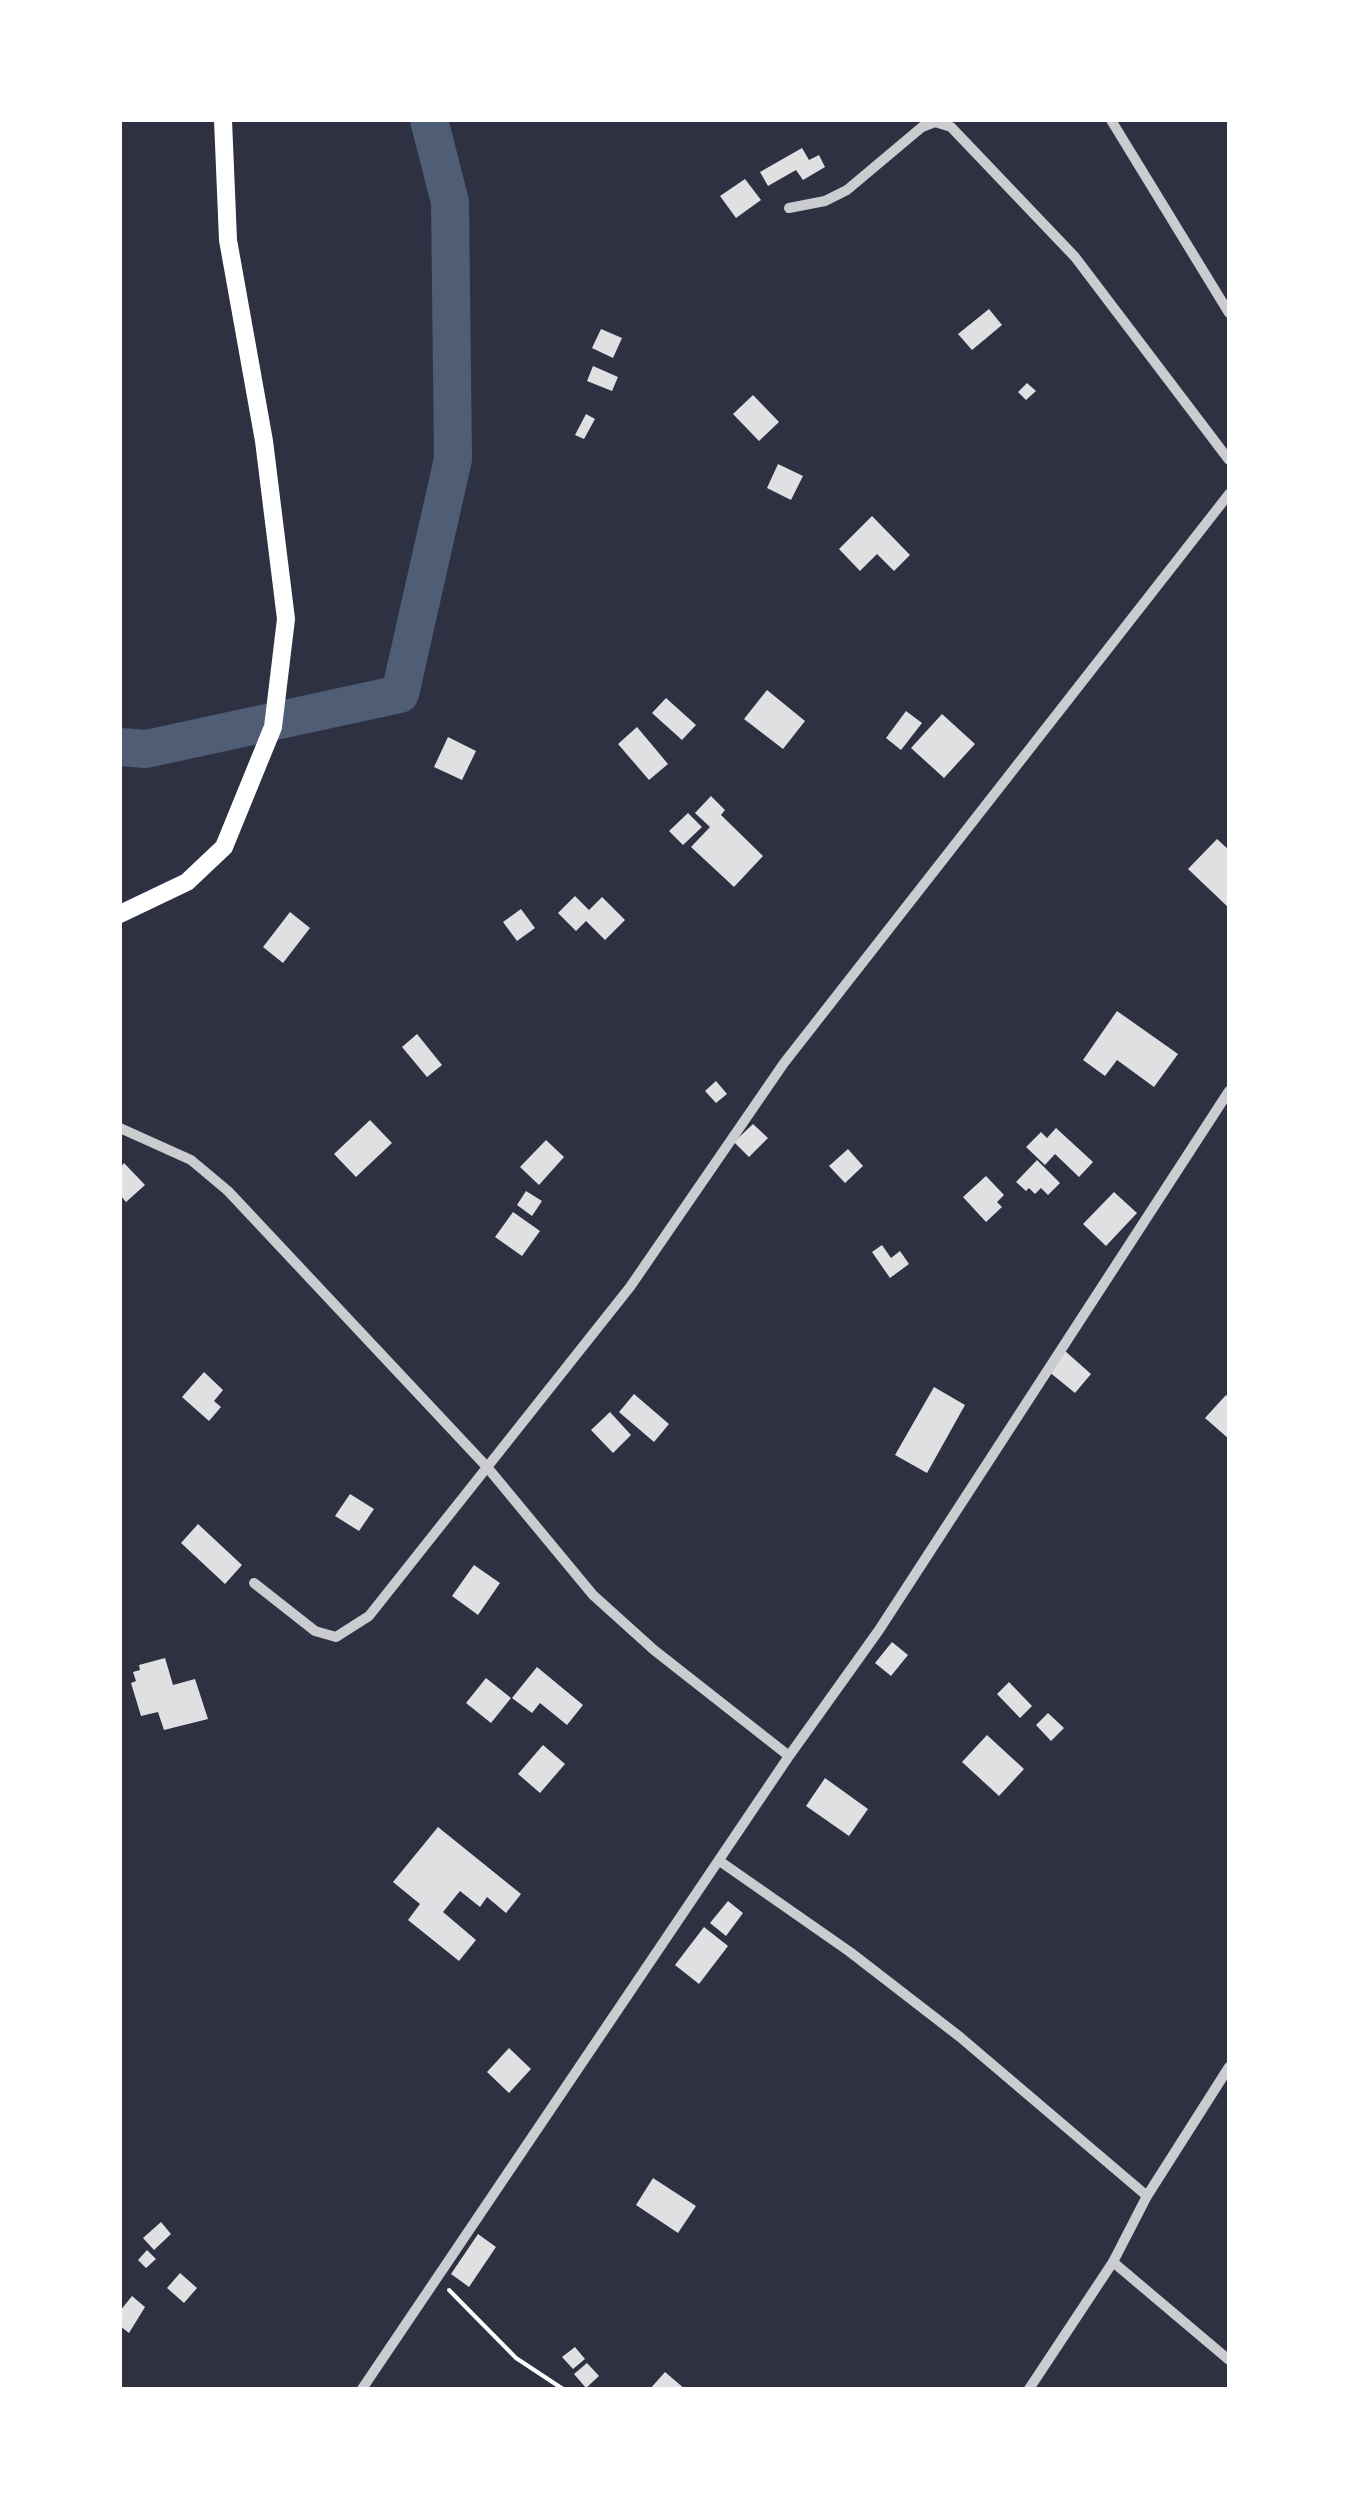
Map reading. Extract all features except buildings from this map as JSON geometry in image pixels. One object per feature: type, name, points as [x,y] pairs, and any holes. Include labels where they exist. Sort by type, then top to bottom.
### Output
[{"type":"main road","points":[[120,914],[188,882],[224,847],[274,727],[286,619],[264,441],[228,240],[222,120]]},
{"type":"street","points":[[1110,120],[1229,313]]},
{"type":"street","points":[[788,208],[825,201],[847,190],[922,128],[935,122],[951,127],[1075,257],[1229,460]]},
{"type":"street","points":[[254,1583],[315,1632],[336,1637],[369,1616],[630,1287],[784,1063],[1229,494]]},
{"type":"street","points":[[362,2389],[990,1464],[1229,1091]]},
{"type":"street","points":[[120,1128],[191,1160],[228,1191],[487,1466],[593,1595],[654,1650],[789,1756]]},
{"type":"street","points":[[721,1862],[850,1952],[960,2037],[1146,2196]]},
{"type":"street","points":[[1029,2389],[1113,2262],[1146,2196],[1229,2067]]},
{"type":"street","points":[[1113,2262],[1229,2360]]},
{"type":"path","points":[[438,2279],[516,2358],[563,2389]]},
{"type":"waterway","points":[[120,747],[146,749],[400,694],[453,459],[450,202],[429,120]]}]
